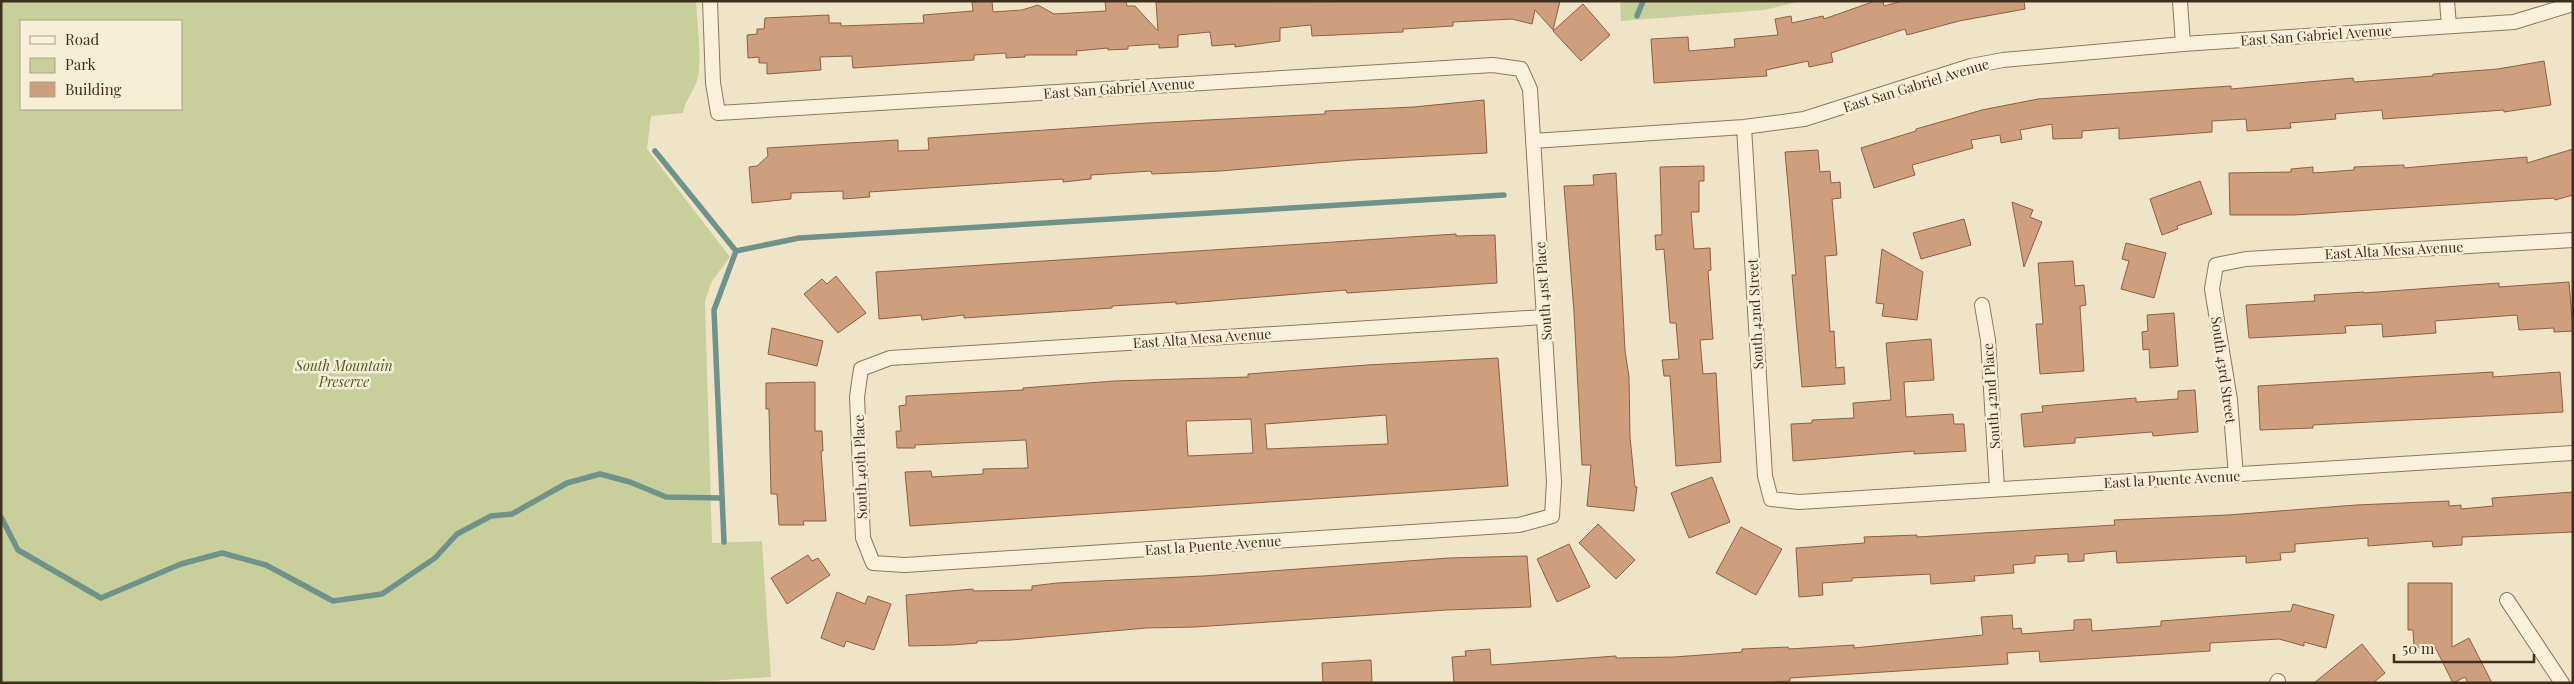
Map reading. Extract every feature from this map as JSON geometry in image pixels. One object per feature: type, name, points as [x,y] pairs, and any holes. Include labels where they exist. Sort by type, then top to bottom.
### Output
[{"type":"street","name":"East San Gabriel Avenue","points":[[710,1],[713,83],[718,114],[1493,65],[1521,68]]},
{"type":"street","points":[[2180,1],[2183,44]]},
{"type":"street","points":[[2447,1],[2449,26]]},
{"type":"street","name":"East San Gabriel Avenue","points":[[1533,141],[1744,127],[1804,119],[1970,66],[1995,62],[2183,44],[2514,22],[2573,4]]},
{"type":"street","name":"South 41st Place","points":[[1521,68],[1530,89],[1554,482],[1552,516]]},
{"type":"street","name":"South 42nd Street","points":[[1744,127],[1765,476],[1771,499]]},
{"type":"street","name":"East Alta Mesa Avenue","points":[[2216,265],[2246,259],[2573,240]]},
{"type":"street","name":"South 43rd Street","points":[[2216,265],[2212,289],[2230,400],[2236,476]]},
{"type":"street","name":"South 42nd Place","points":[[1982,305],[1988,340],[1997,488]]},
{"type":"street","name":"East Alta Mesa Avenue","points":[[861,369],[890,358],[1544,317]]},
{"type":"street","name":"South 40th Place","points":[[861,369],[857,396],[863,538],[873,564]]},
{"type":"street","name":"East la Puente Avenue","points":[[1771,499],[1799,502],[1997,488],[2236,476],[2573,453]]},
{"type":"street","name":"East la Puente Avenue","points":[[873,564],[905,566],[1509,526],[1552,516]]},
{"type":"street","points":[[2507,600],[2562,683]]},
{"type":"green space","name":"South Mountain Preserve","points":[[1,1],[696,1],[700,54],[698,77],[683,113],[651,116],[647,149],[730,257],[712,281],[705,301],[712,543],[762,541],[771,677],[675,683],[1,683]]},
{"type":"green space","points":[[1620,1],[1802,1],[1764,10],[1621,21]]},
{"type":"building","points":[[992,1],[993,12],[1022,10],[1038,5],[1054,14],[1106,11],[1105,1],[1126,1],[1127,6],[1135,6],[1158,31],[1156,2],[1560,1],[1553,30],[1535,10],[1532,24],[1512,19],[1453,22],[1453,26],[1403,29],[1403,32],[1312,36],[1311,25],[1280,28],[1280,41],[1235,47],[1235,44],[1212,46],[1210,32],[1178,35],[1178,47],[1159,48],[1159,44],[1128,46],[1128,49],[1108,50],[1108,48],[1076,51],[1077,55],[1025,55],[1025,57],[1006,58],[1006,53],[974,55],[974,60],[853,68],[852,56],[820,57],[821,70],[767,74],[767,63],[759,63],[759,57],[748,58],[747,35],[757,34],[757,29],[764,29],[765,18],[829,15],[829,23],[841,23],[841,26],[924,23],[923,15],[973,11],[972,2]]},
{"type":"building","points":[[1875,1],[1883,1],[1884,6],[1902,1],[2024,1],[2025,9],[1959,21],[1907,35],[1905,29],[1831,53],[1833,62],[1809,67],[1808,61],[1766,70],[1767,76],[1654,83],[1651,39],[1688,37],[1689,51],[1735,47],[1734,39],[1778,35],[1775,19],[1791,16],[1792,23],[1823,16],[1824,19]]},
{"type":"building","points":[[1583,4],[1610,35],[1581,61],[1553,31]]},
{"type":"building","points":[[2544,61],[2551,105],[2504,112],[2504,110],[2383,119],[2382,110],[2335,114],[2336,119],[2290,123],[2291,128],[2247,131],[2246,119],[2212,121],[2212,132],[2119,139],[2119,128],[2082,131],[2082,138],[2053,139],[2052,124],[2020,130],[2022,139],[2001,143],[2000,135],[1971,140],[1973,148],[1912,165],[1915,175],[1874,188],[1861,148],[1916,131],[1916,129],[1982,110],[2038,99],[2231,86],[2231,89],[2353,78],[2354,82],[2498,69]]},
{"type":"building","points":[[1484,100],[1487,153],[1353,160],[1220,171],[1152,174],[1151,171],[1091,175],[1091,179],[1063,182],[1063,179],[869,192],[870,197],[843,199],[843,191],[791,193],[791,199],[752,203],[749,167],[757,166],[768,156],[767,148],[898,140],[898,151],[929,150],[928,138],[1148,123],[1325,114],[1325,111],[1414,107]]},
{"type":"building","points":[[2573,149],[2573,195],[2555,200],[2554,198],[2294,215],[2230,215],[2229,173],[2291,172],[2291,169],[2313,167],[2313,173],[2354,170],[2354,167],[2404,165],[2404,168],[2527,157],[2527,163]]},
{"type":"building","points":[[1818,150],[1820,172],[1830,171],[1831,183],[1840,182],[1841,198],[1832,199],[1837,255],[1825,256],[1830,332],[1834,331],[1836,368],[1844,367],[1845,384],[1802,387],[1792,275],[1796,275],[1785,152]]},
{"type":"building","points":[[1704,166],[1704,181],[1699,181],[1699,212],[1691,212],[1694,249],[1710,248],[1711,270],[1708,271],[1713,339],[1700,340],[1703,374],[1716,373],[1721,462],[1676,466],[1670,376],[1664,376],[1662,360],[1679,359],[1676,323],[1670,323],[1664,249],[1656,250],[1655,235],[1662,235],[1660,167]]},
{"type":"building","points":[[1616,173],[1625,351],[1629,377],[1630,437],[1635,487],[1637,487],[1634,511],[1587,506],[1591,465],[1582,465],[1574,312],[1564,186],[1594,185],[1593,175]]},
{"type":"building","points":[[2200,181],[2212,214],[2177,226],[2178,229],[2162,235],[2150,199]]},
{"type":"building","points":[[2012,202],[2033,210],[2030,217],[2042,222],[2024,267]]},
{"type":"building","points":[[1964,219],[1971,245],[1921,259],[1913,233]]},
{"type":"building","points":[[1456,234],[1456,236],[1495,235],[1497,283],[1347,293],[1346,290],[1176,304],[1176,302],[1112,306],[1112,308],[964,318],[964,315],[922,320],[921,315],[879,319],[876,272]]},
{"type":"building","points":[[2126,243],[2166,253],[2154,298],[2121,289],[2129,261],[2122,259]]},
{"type":"building","points":[[1882,249],[1923,272],[1917,320],[1882,316],[1884,304],[1876,303]]},
{"type":"building","points":[[2073,261],[2075,286],[2084,285],[2086,305],[2080,306],[2084,371],[2040,374],[2036,324],[2043,324],[2038,263]]},
{"type":"building","points":[[836,276],[866,313],[838,333],[804,294],[822,279],[827,284]]},
{"type":"building","points":[[2569,282],[2573,331],[2554,332],[2554,328],[2519,330],[2517,315],[2435,321],[2436,333],[2383,337],[2382,324],[2345,326],[2346,333],[2249,338],[2246,305],[2315,301],[2314,295],[2499,283],[2499,287]]},
{"type":"building","points":[[2174,313],[2178,366],[2150,368],[2149,349],[2143,350],[2142,332],[2148,331],[2147,315]]},
{"type":"building","points":[[772,328],[823,341],[817,366],[768,354]]},
{"type":"building","points":[[1931,339],[1934,380],[1904,382],[1906,417],[1953,414],[1954,424],[1964,424],[1966,451],[1914,454],[1914,451],[1793,461],[1791,424],[1812,423],[1812,420],[1854,418],[1853,403],[1891,400],[1886,343]]},
{"type":"building","points":[[1498,358],[1508,486],[910,526],[905,472],[931,471],[932,477],[983,474],[983,469],[1028,468],[1026,440],[915,445],[915,448],[897,448],[896,431],[901,431],[899,406],[906,405],[906,396],[1023,390],[1023,388],[1114,381],[1248,377],[1248,374]],"holes":[[[1386,415],[1388,444],[1267,449],[1265,424]],[[1251,419],[1253,453],[1188,456],[1186,421]]]},
{"type":"building","points":[[2493,372],[2493,377],[2560,372],[2563,412],[2313,425],[2313,428],[2260,430],[2258,386]]},
{"type":"building","points":[[815,382],[815,431],[822,431],[823,451],[821,451],[826,521],[803,521],[804,525],[779,525],[777,494],[771,494],[769,409],[766,409],[766,383]]},
{"type":"building","points":[[2195,390],[2198,432],[2153,436],[2152,432],[2075,438],[2075,443],[2024,447],[2021,414],[2043,412],[2042,406],[2136,398],[2136,402],[2178,399],[2178,391]]},
{"type":"building","points":[[1712,477],[1730,522],[1689,538],[1671,493]]},
{"type":"building","points":[[2573,492],[2573,532],[2462,537],[2462,545],[2433,547],[2432,541],[2368,546],[2368,538],[2295,544],[2295,552],[2280,553],[2281,560],[2246,563],[2246,556],[2117,563],[2116,551],[2084,554],[2084,561],[2068,562],[2068,554],[2035,556],[2035,563],[2013,565],[2014,573],[1974,576],[1975,581],[1931,584],[1930,574],[1852,578],[1852,581],[1822,583],[1823,595],[1799,597],[1796,548],[1865,543],[1864,537],[1917,535],[1917,537],[2115,525],[2114,520],[2228,515],[2356,505],[2449,501],[2449,506],[2461,505],[2461,509],[2493,506],[2492,498]]},
{"type":"building","points":[[1598,524],[1635,560],[1616,579],[1579,543]]},
{"type":"building","points":[[1741,527],[1782,549],[1756,595],[1716,573]]},
{"type":"building","points":[[1569,544],[1590,587],[1557,602],[1537,559]]},
{"type":"building","points":[[808,555],[812,561],[818,558],[830,575],[787,604],[771,578]]},
{"type":"building","points":[[1527,556],[1531,607],[1446,610],[1195,627],[1146,628],[1011,640],[977,641],[977,643],[952,645],[909,646],[906,595],[973,589],[973,591],[1032,590],[1032,586],[1057,583],[1203,576],[1449,558]]},
{"type":"building","points":[[2408,583],[2452,583],[2452,647],[2469,638],[2492,683],[2468,683],[2465,677],[2453,683],[2435,647],[2414,648],[2413,630],[2408,630]]},
{"type":"building","points":[[837,592],[865,604],[868,596],[891,604],[874,650],[846,641],[844,647],[821,638]]},
{"type":"building","points":[[2293,604],[2334,615],[2326,648],[2304,642],[2304,646],[2279,639],[2210,643],[2210,651],[2040,662],[2039,651],[2007,653],[2008,664],[1790,678],[1790,681],[1761,683],[1454,683],[1452,657],[1466,656],[1465,651],[1490,649],[1491,665],[1616,656],[1616,658],[1674,657],[1742,652],[1742,649],[1788,647],[1789,649],[1854,645],[1854,648],[1983,635],[1981,617],[2012,615],[2013,629],[2021,628],[2022,634],[2074,630],[2074,620],[2091,619],[2092,631],[2161,626],[2161,621],[2291,611]]},
{"type":"building","points":[[2362,644],[2385,673],[2373,683],[2314,683]]},
{"type":"building","points":[[1371,660],[1372,683],[1323,683],[1322,663]]},
{"type":"waterway","points":[[1637,16],[1643,1]]},
{"type":"waterway","points":[[655,151],[736,251]]},
{"type":"waterway","points":[[724,542],[714,310],[736,251],[799,238],[1504,195]]},
{"type":"waterway","points":[[1,517],[18,550],[101,598],[181,564],[222,553],[266,565],[333,601],[382,594],[435,558],[457,534],[491,516],[512,514],[567,483],[600,474],[630,482],[666,497],[722,498]]}]
